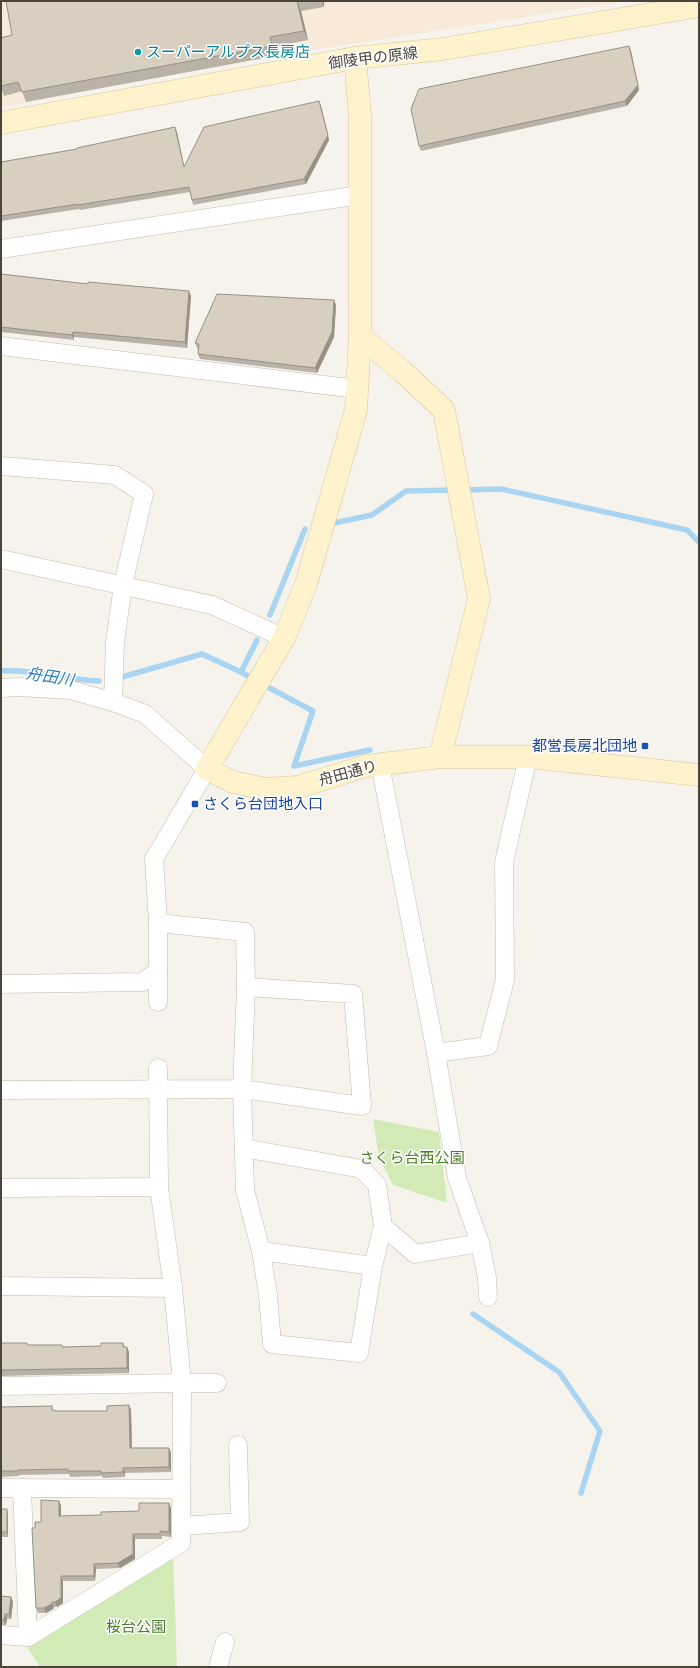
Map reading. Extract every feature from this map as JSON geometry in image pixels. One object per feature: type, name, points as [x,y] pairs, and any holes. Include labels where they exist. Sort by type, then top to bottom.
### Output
[{"type":"street","name":"御陵甲の原線","points":[[1,123],[355,58],[443,49],[699,6]]},
{"type":"street","points":[[158,1002],[158,923],[154,859],[284,638],[306,584],[356,410],[360,336],[360,114],[355,58]]},
{"type":"street","points":[[1,250],[360,195]]},
{"type":"street","points":[[360,336],[402,371],[444,410],[457,477],[479,599],[440,757]]},
{"type":"street","points":[[1,346],[357,389]]},
{"type":"street","points":[[1,466],[115,475],[144,494],[124,585],[115,642],[113,702]]},
{"type":"street","points":[[1,559],[212,605],[284,638]]},
{"type":"street","name":"舟田通り","points":[[1,688],[19,687],[71,690],[113,702],[145,714],[206,769],[233,782],[266,789],[298,787],[366,766],[440,757],[528,757],[699,774]]},
{"type":"street","points":[[436,1053],[488,1046],[505,980],[504,862],[528,757]]},
{"type":"street","points":[[380,764],[436,1053],[457,1178],[480,1243],[487,1278],[488,1298]]},
{"type":"street","points":[[158,923],[245,932],[246,987],[242,1089],[245,1190],[261,1250],[268,1295],[272,1344],[359,1353],[373,1266],[383,1226],[377,1185],[362,1169],[244,1148]]},
{"type":"street","points":[[1,984],[143,982],[158,971]]},
{"type":"street","points":[[1,1090],[242,1089],[362,1106],[353,994],[246,987]]},
{"type":"street","points":[[1,1635],[28,1637],[181,1543],[182,1383],[173,1288],[159,1187],[158,1068]]},
{"type":"street","points":[[1,1188],[159,1187]]},
{"type":"street","points":[[383,1226],[415,1254],[480,1243]]},
{"type":"street","points":[[261,1250],[373,1266]]},
{"type":"street","points":[[1,1286],[173,1288]]},
{"type":"street","points":[[1,1386],[217,1383]]},
{"type":"street","points":[[181,1526],[240,1522],[238,1445]]},
{"type":"street","points":[[1,1488],[182,1489]]},
{"type":"street","points":[[22,1488],[28,1637]]},
{"type":"street","points":[[218,1667],[225,1642]]},
{"type":"shaded area","name":"スーパーアルプス長房店","points":[[1,1],[627,1],[275,56],[1,107]]},
{"type":"green space","name":"さくら台西公園","points":[[373,1119],[439,1132],[447,1203],[393,1185],[379,1157]]},
{"type":"green space","name":"桜台公園","points":[[173,1555],[177,1667],[40,1667],[28,1648]]},
{"type":"building","name":"スーパーアルプス長房店","points":[[6,1],[297,1],[304,31],[270,37],[272,46],[22,92],[18,82],[1,86],[1,38],[12,35]]},
{"type":"building","points":[[629,46],[638,85],[625,101],[419,146],[411,109],[419,89]]},
{"type":"building","points":[[319,101],[328,135],[304,179],[192,200],[189,187],[1,216],[1,162],[77,149],[175,127],[184,167],[204,127]]},
{"type":"building","points":[[1,274],[88,284],[88,282],[189,291],[185,342],[73,332],[72,335],[1,327]]},
{"type":"building","points":[[217,294],[334,300],[332,332],[315,368],[198,354],[199,344],[195,343]]},
{"type":"building","points":[[1,1343],[62,1345],[62,1347],[101,1346],[101,1343],[123,1343],[123,1347],[127,1347],[127,1368],[1,1370]]},
{"type":"building","points":[[129,1405],[130,1448],[169,1448],[169,1467],[123,1468],[123,1472],[101,1473],[101,1471],[68,1471],[68,1469],[1,1471],[1,1407],[52,1406],[52,1410],[57,1411],[107,1411],[107,1406]]},
{"type":"building","points":[[41,1500],[59,1501],[59,1516],[101,1515],[101,1512],[139,1511],[139,1503],[169,1503],[169,1532],[160,1531],[160,1534],[133,1534],[133,1554],[118,1563],[94,1564],[94,1576],[61,1576],[61,1598],[44,1608],[36,1608],[32,1528],[35,1528],[35,1522],[41,1522]]},
{"type":"building","points":[[1,1509],[7,1509],[7,1532],[1,1532]]},
{"type":"building","points":[[1,1596],[11,1597],[9,1614],[5,1614],[4,1620],[1,1620]]},
{"type":"waterway","points":[[463,490],[501,489],[687,530],[699,542]]},
{"type":"waterway","points":[[334,523],[372,515],[406,491],[454,490]]},
{"type":"waterway","points":[[270,615],[305,529]]},
{"type":"waterway","points":[[122,677],[202,654],[241,672],[257,640]]},
{"type":"waterway","name":"舟田川","points":[[1,671],[38,673],[99,681]]},
{"type":"waterway","points":[[241,672],[255,680]]},
{"type":"waterway","points":[[262,684],[313,711],[294,766],[370,750]]},
{"type":"waterway","points":[[473,1314],[559,1372],[600,1431],[581,1493]]},
{"type":"place","name":"スーパーアルプス長房店","points":[[138,52]]},
{"type":"place","name":"都営長房北団地","points":[[645,746]]},
{"type":"place","name":"さくら台団地入口","points":[[195,804]]}]
